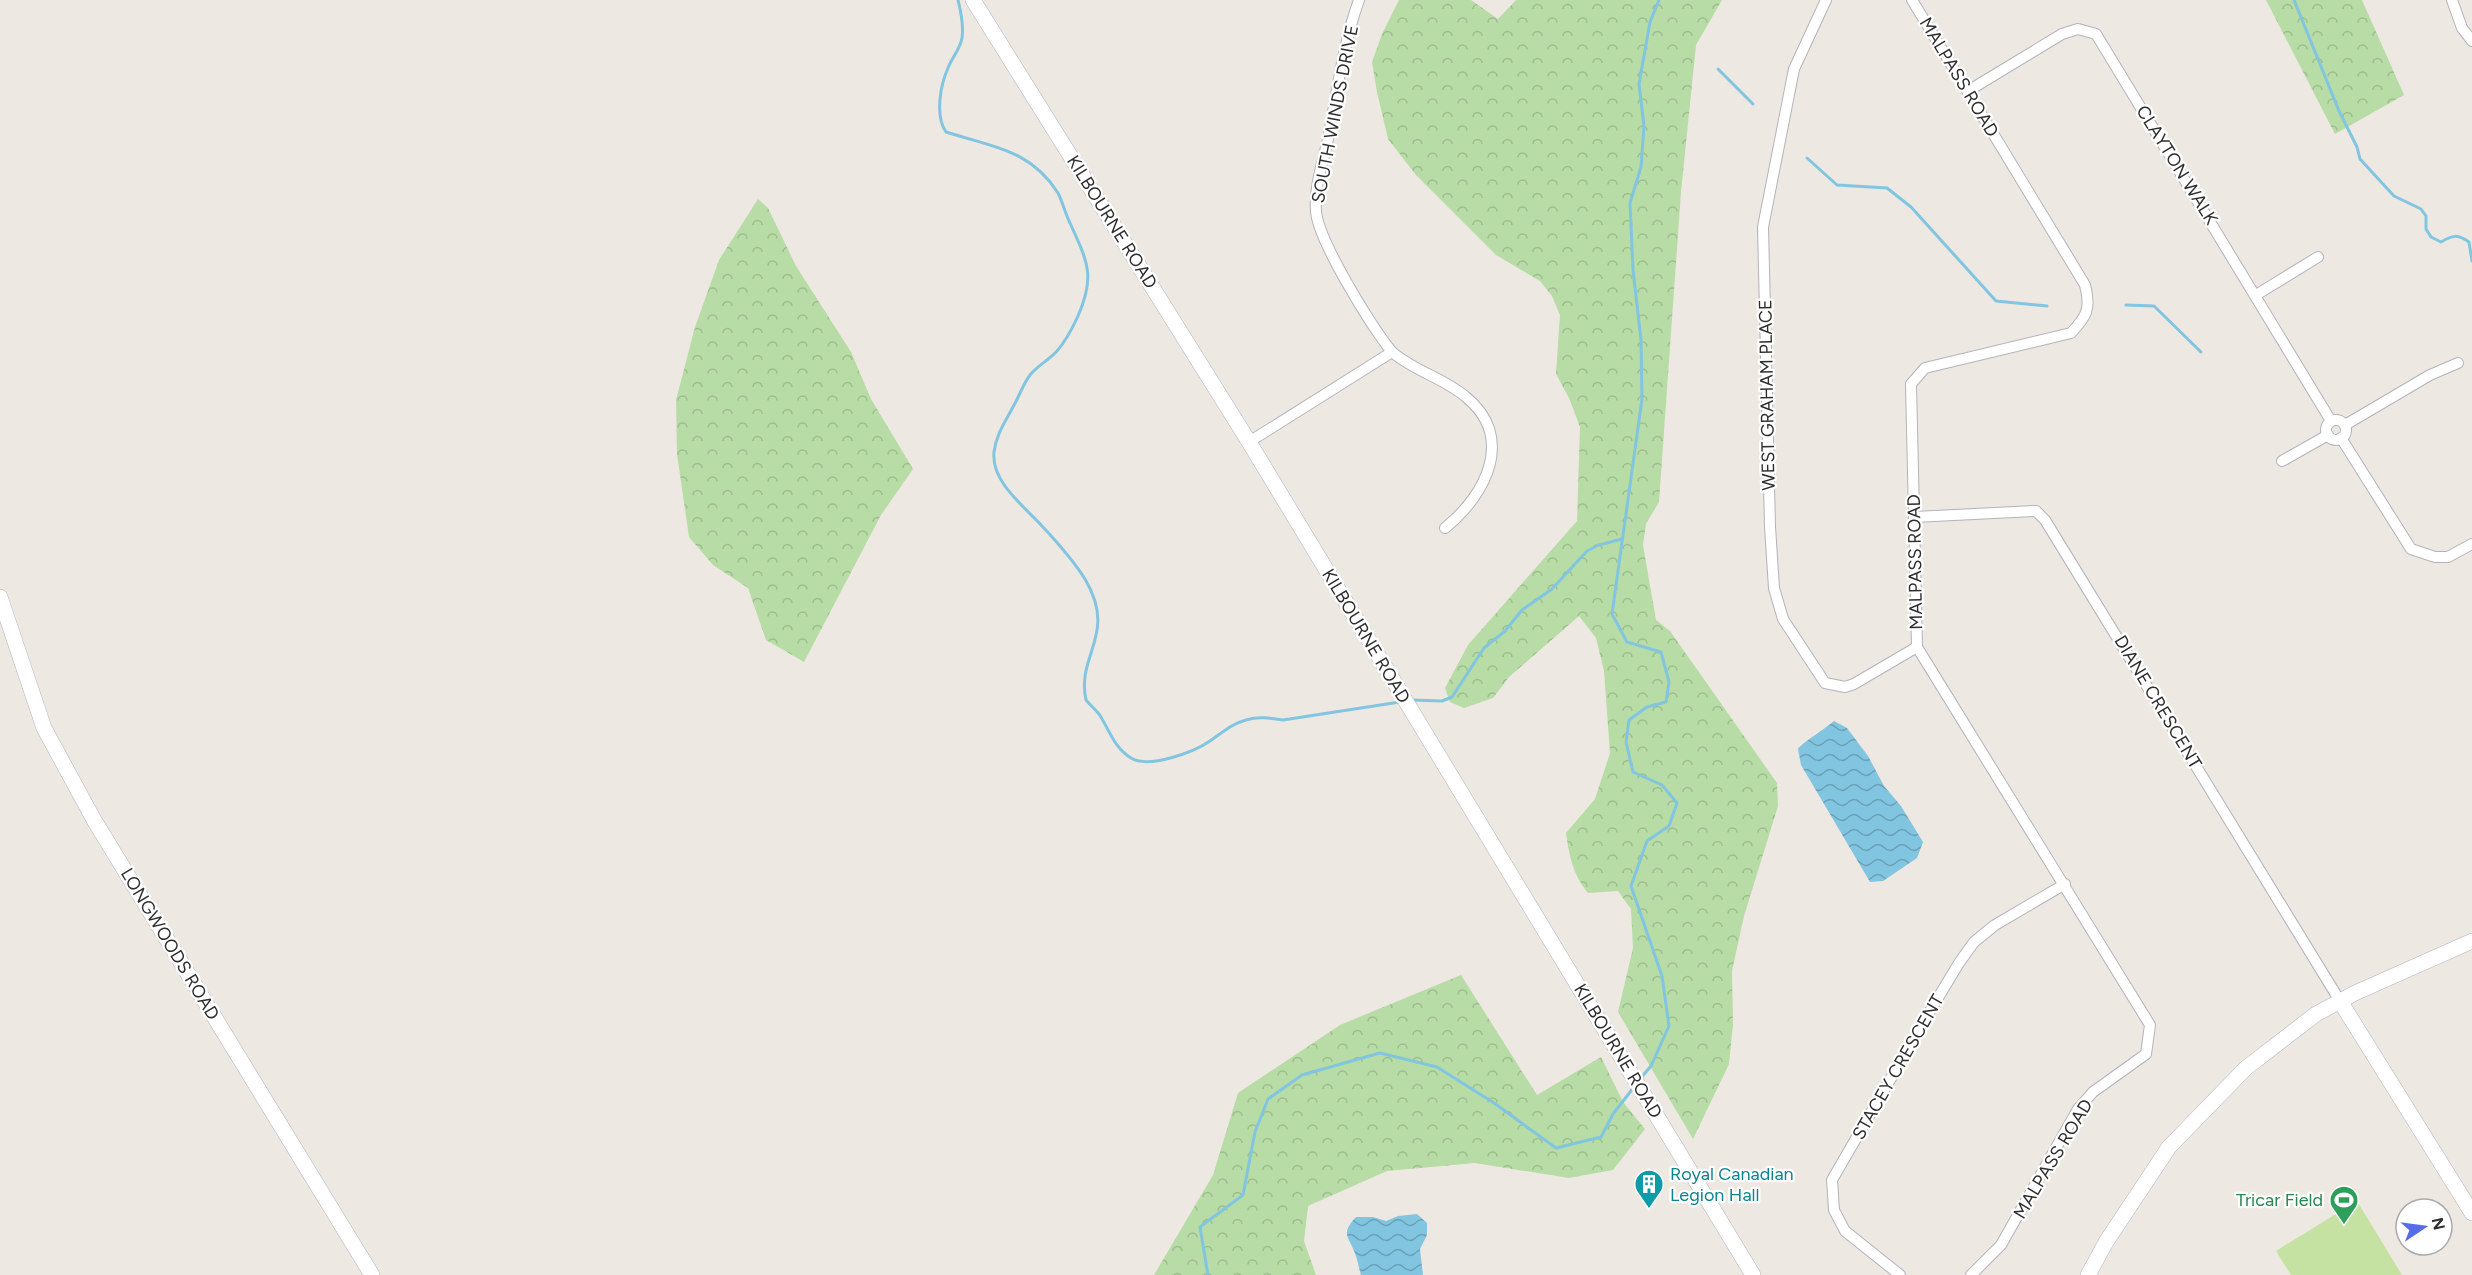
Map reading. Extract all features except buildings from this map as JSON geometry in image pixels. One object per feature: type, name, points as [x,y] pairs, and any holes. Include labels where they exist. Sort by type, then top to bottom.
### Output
[{"type":"street","name":"KILBOURNE ROAD","points":[[973,0],[1249,442],[1753,1275]]},
{"type":"street","name":"SOUTH WINDS DRIVE","points":[[1359,0],[1350,27],[1318,183],[1316,212],[1328,247],[1377,333],[1404,363],[1465,395],[1482,412],[1494,441],[1488,471],[1473,500],[1460,516],[1445,528]]},
{"type":"street","name":"WEST GRAHAM PLACE","points":[[1826,0],[1794,69],[1763,227],[1770,527],[1774,588],[1783,619],[1825,683],[1845,687],[1854,684],[1917,647]]},
{"type":"street","name":"MALPASS ROAD","points":[[1912,0],[2085,285],[2089,302],[2084,319],[2071,333],[1925,368],[1911,384],[1917,647],[2150,1025],[2146,1054],[2093,1092],[2078,1109],[2001,1245],[1971,1275]]},
{"type":"street","points":[[2452,0],[2462,28],[2472,41]]},
{"type":"street","name":"CLAYTON WALK","points":[[1968,91],[2062,34],[2078,29],[2096,34],[2256,294],[2331,421]]},
{"type":"street","points":[[2256,294],[2319,257]]},
{"type":"street","points":[[1249,442],[1392,352]]},
{"type":"street","points":[[2344,424],[2430,375],[2458,363]]},
{"type":"street","points":[[2339,420],[2344,424],[2346,432],[2342,438],[2334,439],[2328,435],[2327,427],[2331,421],[2339,420]]},
{"type":"street","points":[[2282,461],[2328,435]]},
{"type":"street","points":[[2342,438],[2411,549],[2434,557],[2448,557],[2472,544]]},
{"type":"street","name":"DIANE CRESCENT","points":[[1914,517],[2036,511],[2045,520],[2340,1000]]},
{"type":"street","name":"LONGWOODS ROAD","points":[[0,597],[44,728],[94,820],[372,1275]]},
{"type":"street","name":"STACEY CRESCENT","points":[[1900,1275],[1845,1231],[1834,1210],[1832,1180],[1927,1016],[1974,942],[1995,925],[2065,884]]},
{"type":"street","points":[[2088,1275],[2112,1233],[2169,1147],[2246,1068],[2316,1014],[2340,1000],[2472,941]]},
{"type":"street","points":[[2340,1000],[2472,1213]]},
{"type":"green space","points":[[1399,0],[1471,0],[1498,19],[1516,0],[1722,0],[1696,45],[1681,192],[1659,502],[1646,524],[1643,545],[1656,620],[1670,631],[1777,783],[1778,806],[1744,916],[1732,971],[1733,1025],[1729,1064],[1693,1139],[1618,1012],[1633,948],[1631,909],[1618,891],[1588,893],[1575,872],[1569,849],[1566,833],[1595,799],[1610,753],[1604,671],[1596,638],[1579,616],[1509,677],[1493,698],[1464,708],[1450,702],[1445,688],[1468,645],[1577,521],[1580,427],[1569,398],[1556,374],[1560,315],[1552,296],[1540,281],[1496,255],[1416,175],[1388,139],[1372,62],[1382,34]]},
{"type":"green space","points":[[2266,0],[2362,0],[2404,95],[2335,134]]},
{"type":"green space","points":[[758,199],[768,208],[796,266],[851,352],[871,399],[913,469],[881,515],[804,662],[766,640],[748,588],[713,565],[689,537],[677,454],[676,400],[695,327],[719,260]]},
{"type":"green space","points":[[1461,975],[1537,1095],[1601,1057],[1623,1102],[1645,1129],[1613,1170],[1569,1178],[1475,1163],[1387,1171],[1308,1206],[1304,1241],[1316,1275],[1154,1275],[1213,1175],[1238,1093],[1340,1025]]},
{"type":"green space","name":"Tricar Field","points":[[2357,1201],[2402,1275],[2291,1275],[2276,1251]]},
{"type":"water","points":[[1834,721],[1847,728],[1868,756],[1884,786],[1901,806],[1923,842],[1917,858],[1883,881],[1870,882],[1801,765],[1798,749]]},
{"type":"water","points":[[1417,1214],[1427,1223],[1427,1235],[1420,1249],[1423,1275],[1361,1275],[1347,1236],[1348,1228],[1356,1217],[1373,1217],[1386,1221],[1398,1216]]},
{"type":"waterway","points":[[958,0],[962,38],[945,75],[940,101],[941,118],[946,132],[1009,152],[1022,158],[1047,178],[1060,197],[1087,268],[1087,290],[1073,326],[1057,351],[1030,375],[1001,429],[994,452],[994,463],[1003,483],[1070,558],[1085,579],[1094,598],[1098,615],[1097,630],[1086,670],[1084,684],[1086,700],[1099,714],[1116,744],[1125,754],[1139,761],[1149,762],[1171,758],[1193,750],[1231,726],[1251,719],[1283,720],[1400,702]]},
{"type":"waterway","points":[[1640,1079],[1651,1066],[1669,1026],[1662,976],[1631,886],[1647,841],[1669,826],[1677,803],[1662,785],[1633,772],[1626,742],[1629,720],[1647,707],[1666,702],[1669,682],[1661,652],[1627,642],[1612,614],[1642,399],[1641,340],[1633,270],[1630,203],[1641,167],[1644,126],[1639,84],[1650,22],[1659,0]]},
{"type":"waterway","points":[[2294,0],[2339,111],[2357,147],[2360,159],[2394,196],[2421,209],[2426,216],[2426,229],[2431,237],[2441,242],[2452,237],[2469,242],[2472,261]]},
{"type":"waterway","points":[[1718,69],[1753,104]]},
{"type":"waterway","points":[[1807,158],[1837,185],[1887,188],[1911,207],[1996,301],[2047,306]]},
{"type":"waterway","points":[[2126,305],[2154,306],[2201,352]]},
{"type":"waterway","points":[[1412,700],[1442,701],[1452,697],[1484,648],[1505,631],[1522,610],[1552,589],[1587,551],[1622,539]]},
{"type":"waterway","points":[[1208,1275],[1200,1227],[1243,1195],[1255,1132],[1268,1099],[1302,1075],[1380,1053],[1437,1067],[1494,1103],[1556,1148],[1601,1137],[1613,1114],[1634,1087]]},
{"type":"place","name":"Royal Canadian Legion Hall","points":[[1649,1210]]},
{"type":"place","name":"Tricar Field","points":[[2344,1226]]}]
